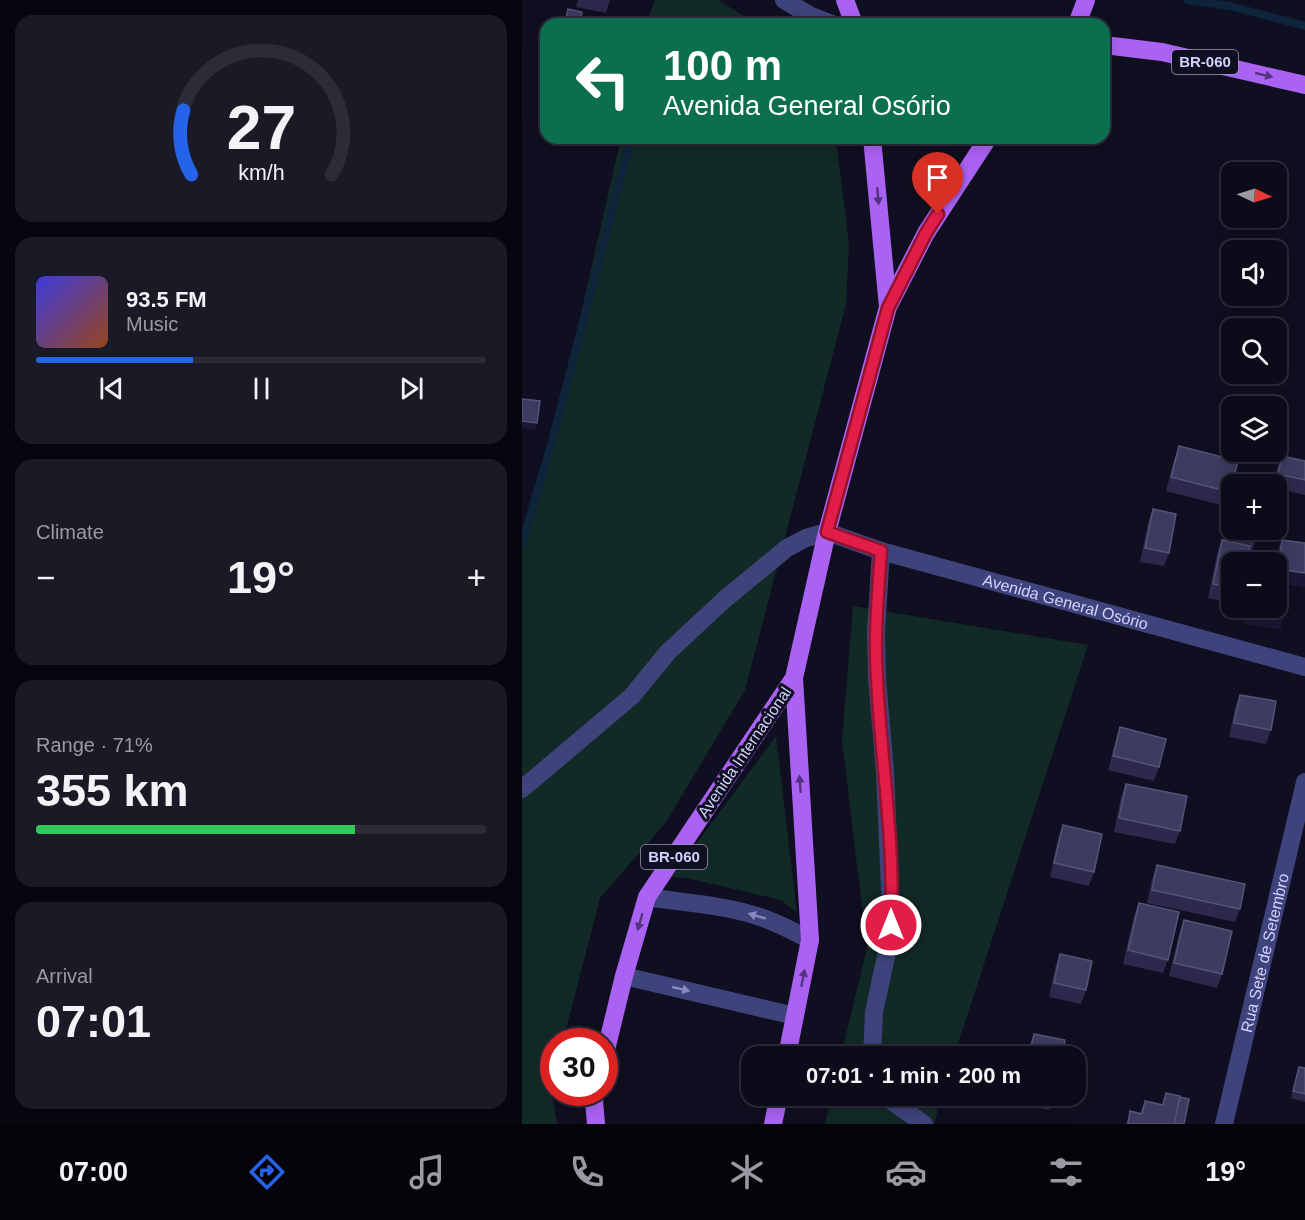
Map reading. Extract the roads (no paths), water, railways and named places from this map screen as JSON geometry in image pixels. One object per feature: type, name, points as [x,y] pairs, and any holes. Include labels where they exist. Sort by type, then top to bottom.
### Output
[{"type":"main road","points":[[845,0],[852,18]]},
{"type":"main road","points":[[1079,18],[1086,0]]},
{"type":"main road","name":"BR-060","points":[[1110,46],[1162,52],[1305,85]]},
{"type":"main road","name":"Avenida Internacional","points":[[873,144],[888,308]]},
{"type":"main road","name":"Avenida Internacional","points":[[789,1046],[810,940],[794,678],[827,532],[888,308],[926,233],[984,144]]},
{"type":"main road","name":"Avenida Internacional","points":[[611,1028],[647,897],[794,678]]},
{"type":"main road","points":[[594,1106],[596,1124]]},
{"type":"main road","points":[[772,1124],[776,1106]]},
{"type":"street","points":[[784,0],[816,18]]},
{"type":"street","points":[[522,789],[632,696],[668,652],[725,599],[787,548],[806,538],[827,532]]},
{"type":"street","name":"Avenida General Osório","points":[[827,532],[881,551],[1305,667]]},
{"type":"street","points":[[872,1046],[874,1012],[890,938],[891,912],[877,678],[876,632],[881,551]]},
{"type":"street","name":"Rua Sete de Setembro","points":[[1224,1124],[1305,782]]},
{"type":"street","points":[[647,897],[734,910],[761,917],[810,940]]},
{"type":"street","points":[[624,976],[795,1016]]},
{"type":"street","points":[[899,1106],[924,1124]]},
{"type":"waterway","points":[[1187,0],[1230,6],[1305,26]]},
{"type":"waterway","points":[[522,543],[551,445],[629,144]]}]
